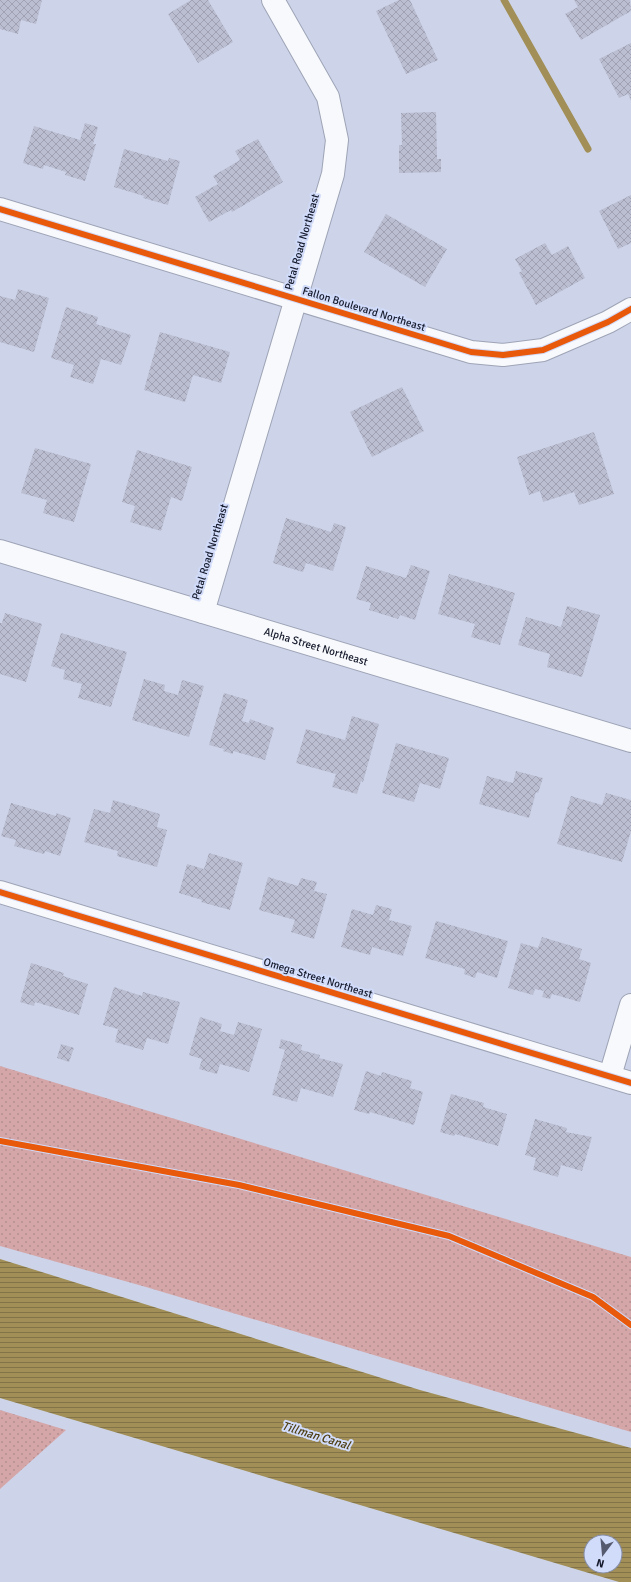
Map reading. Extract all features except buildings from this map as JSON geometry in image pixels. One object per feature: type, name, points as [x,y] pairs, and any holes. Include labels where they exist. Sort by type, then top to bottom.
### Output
[{"type":"street","name":"Petal Road Northeast","points":[[203,612],[333,174],[337,140],[328,98],[273,0]]},
{"type":"street","name":"Fallon Boulevard Northeast","points":[[0,209],[471,352],[503,355],[543,350],[608,322],[631,309]]},
{"type":"street","name":"Alpha Street Northeast","points":[[0,551],[631,741]]},
{"type":"street","name":"Omega Street Northeast","points":[[0,892],[631,1083]]},
{"type":"street","points":[[610,1076],[631,1005]]},
{"type":"shaded area","points":[[0,1066],[631,1257],[631,1432],[146,1287],[0,1246]]},
{"type":"shaded area","points":[[0,1410],[66,1430],[0,1489]]},
{"type":"water","name":"Tillman Canal","points":[[0,1259],[420,1390],[631,1448],[631,1582],[619,1582],[592,1574],[623,1574],[623,1534],[583,1534],[583,1571],[0,1398]]},
{"type":"waterway","points":[[504,0],[588,149]]},
{"type":"cycle path","points":[[0,209],[471,352],[503,355],[543,350],[608,322],[631,309]]},
{"type":"cycle path","points":[[0,892],[631,1083]]},
{"type":"cycle path","points":[[0,1141],[239,1185],[449,1236],[593,1297],[631,1325]]}]
